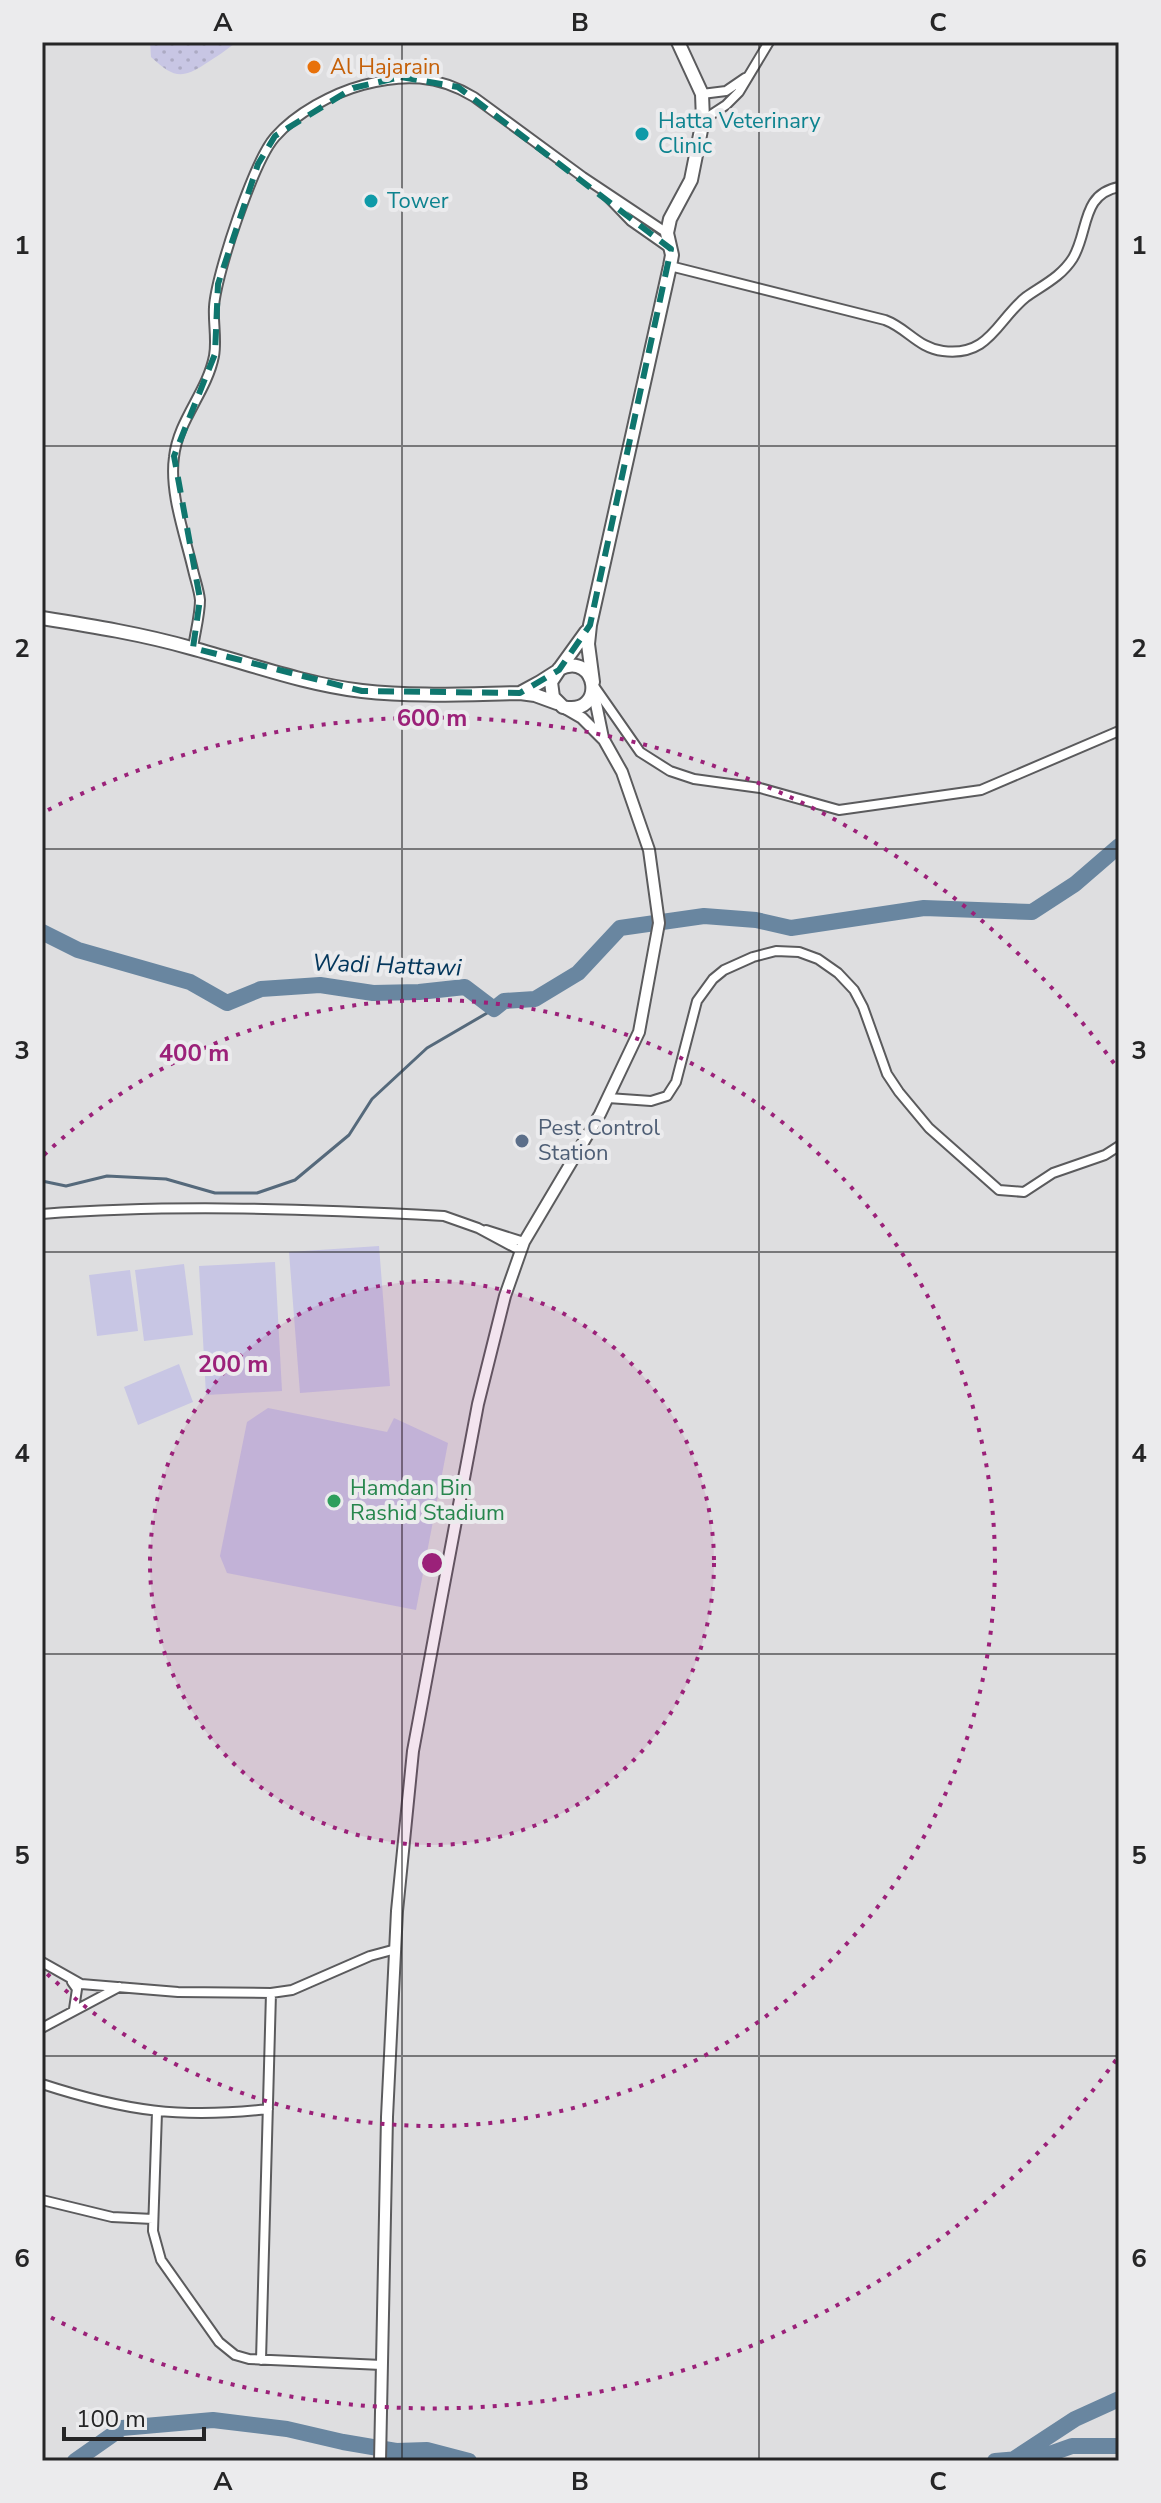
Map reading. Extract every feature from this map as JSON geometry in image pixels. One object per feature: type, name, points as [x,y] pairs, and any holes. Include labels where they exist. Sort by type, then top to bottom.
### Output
[{"type":"main road","points":[[42,618],[130,632],[300,680],[362,691],[520,693],[546,698],[570,709],[583,706],[593,686],[588,644],[590,625],[670,266],[671,249],[667,233],[676,204],[691,180],[703,120],[702,94],[678,42]]},
{"type":"main road","points":[[560,705],[550,690],[553,675],[590,625]]},
{"type":"main road","points":[[520,693],[565,666],[579,667],[590,676],[593,686]]},
{"type":"street","points":[[703,120],[733,99],[769,42]]},
{"type":"street","points":[[702,94],[726,91],[748,75]]},
{"type":"street","points":[[193,648],[200,599],[175,488],[174,456],[183,424],[204,388],[215,354],[214,306],[234,229],[258,164],[275,136],[308,110],[353,88],[386,79],[431,78],[458,87],[474,97],[667,233]]},
{"type":"street","points":[[670,266],[885,320],[928,348],[961,351],[992,336],[1023,300],[1062,273],[1079,245],[1093,201],[1100,193],[1119,187]]},
{"type":"street","points":[[602,190],[631,221],[671,249]]},
{"type":"street","points":[[593,686],[640,752],[670,771],[694,779],[760,788],[839,810],[981,790],[1119,731]]},
{"type":"street","points":[[593,686],[604,740]]},
{"type":"street","points":[[380,2461],[387,2117],[397,1911],[413,1751],[478,1404],[505,1296],[522,1246],[608,1098],[639,1032],[659,923],[649,850],[622,772],[604,740],[582,718],[560,705]]},
{"type":"street","points":[[608,1098],[651,1101],[667,1096],[676,1082],[697,1001],[713,979],[724,970],[753,957],[776,951],[799,952],[818,959],[838,973],[854,990],[887,1074],[899,1092],[929,1128],[999,1190],[1024,1192],[1053,1173],[1092,1161],[1119,1146]]},
{"type":"street","points":[[42,1214],[215,1208],[444,1216],[522,1246]]},
{"type":"street","points":[[42,1962],[81,1984],[178,1992],[271,1993],[292,1990],[370,1956],[396,1949]]},
{"type":"street","points":[[70,1978],[77,1989],[74,2009]]},
{"type":"street","points":[[42,2028],[119,1987]]},
{"type":"street","points":[[261,2360],[271,1993]]},
{"type":"street","points":[[42,2084],[90,2100],[157,2112],[228,2114],[268,2109]]},
{"type":"street","points":[[157,2112],[153,2231],[161,2260],[219,2342],[235,2355],[261,2360],[382,2365]]},
{"type":"street","points":[[42,2200],[112,2217],[153,2219]]},
{"type":"highlighted area","points":[[401,77],[458,87],[671,249],[590,625],[559,670],[520,693],[362,691],[193,648],[200,599],[174,456],[215,354],[218,284],[258,164],[275,136],[353,88]]},
{"type":"shaded area","points":[[150,42],[236,42],[197,69],[177,74],[151,57]]},
{"type":"shaded area","points":[[379,1246],[390,1386],[300,1393],[289,1252]]},
{"type":"shaded area","points":[[275,1262],[282,1391],[206,1395],[199,1266]]},
{"type":"shaded area","points":[[184,1264],[193,1335],[144,1341],[135,1270]]},
{"type":"shaded area","points":[[130,1270],[138,1331],[97,1336],[89,1275]]},
{"type":"shaded area","points":[[179,1364],[193,1402],[138,1425],[124,1387]]},
{"type":"shaded area","name":"Hamdan Bin Rashid Stadium","points":[[268,1408],[387,1432],[394,1418],[448,1443],[416,1610],[227,1573],[220,1556],[247,1422]]},
{"type":"waterway","name":"Wadi Hattawi","points":[[42,932],[78,950],[190,982],[227,1003],[261,989],[320,985],[373,993],[465,987],[494,1009],[504,1001],[535,999],[578,973],[620,928],[704,916],[756,920],[791,928],[924,908],[1032,912],[1075,884],[1119,846]]},
{"type":"waterway","points":[[42,1181],[66,1186],[107,1176],[166,1179],[215,1193],[257,1193],[295,1180],[349,1135],[372,1099],[427,1048],[494,1009]]},
{"type":"waterway","points":[[1014,2459],[1075,2419],[1119,2399]]},
{"type":"waterway","points":[[75,2461],[122,2428],[213,2420],[287,2429],[396,2451],[427,2450],[469,2461]]},
{"type":"waterway","points":[[995,2461],[1041,2457],[1072,2446],[1119,2446]]},
{"type":"place","name":"Al Hajarain","points":[[314,67]]},
{"type":"place","name":"Hatta Veterinary Clinic","points":[[642,134]]},
{"type":"place","name":"Tower","points":[[371,201]]},
{"type":"place","name":"Pest Control Station","points":[[522,1141]]},
{"type":"place","name":"Hamdan Bin Rashid Stadium","points":[[334,1501]]}]
